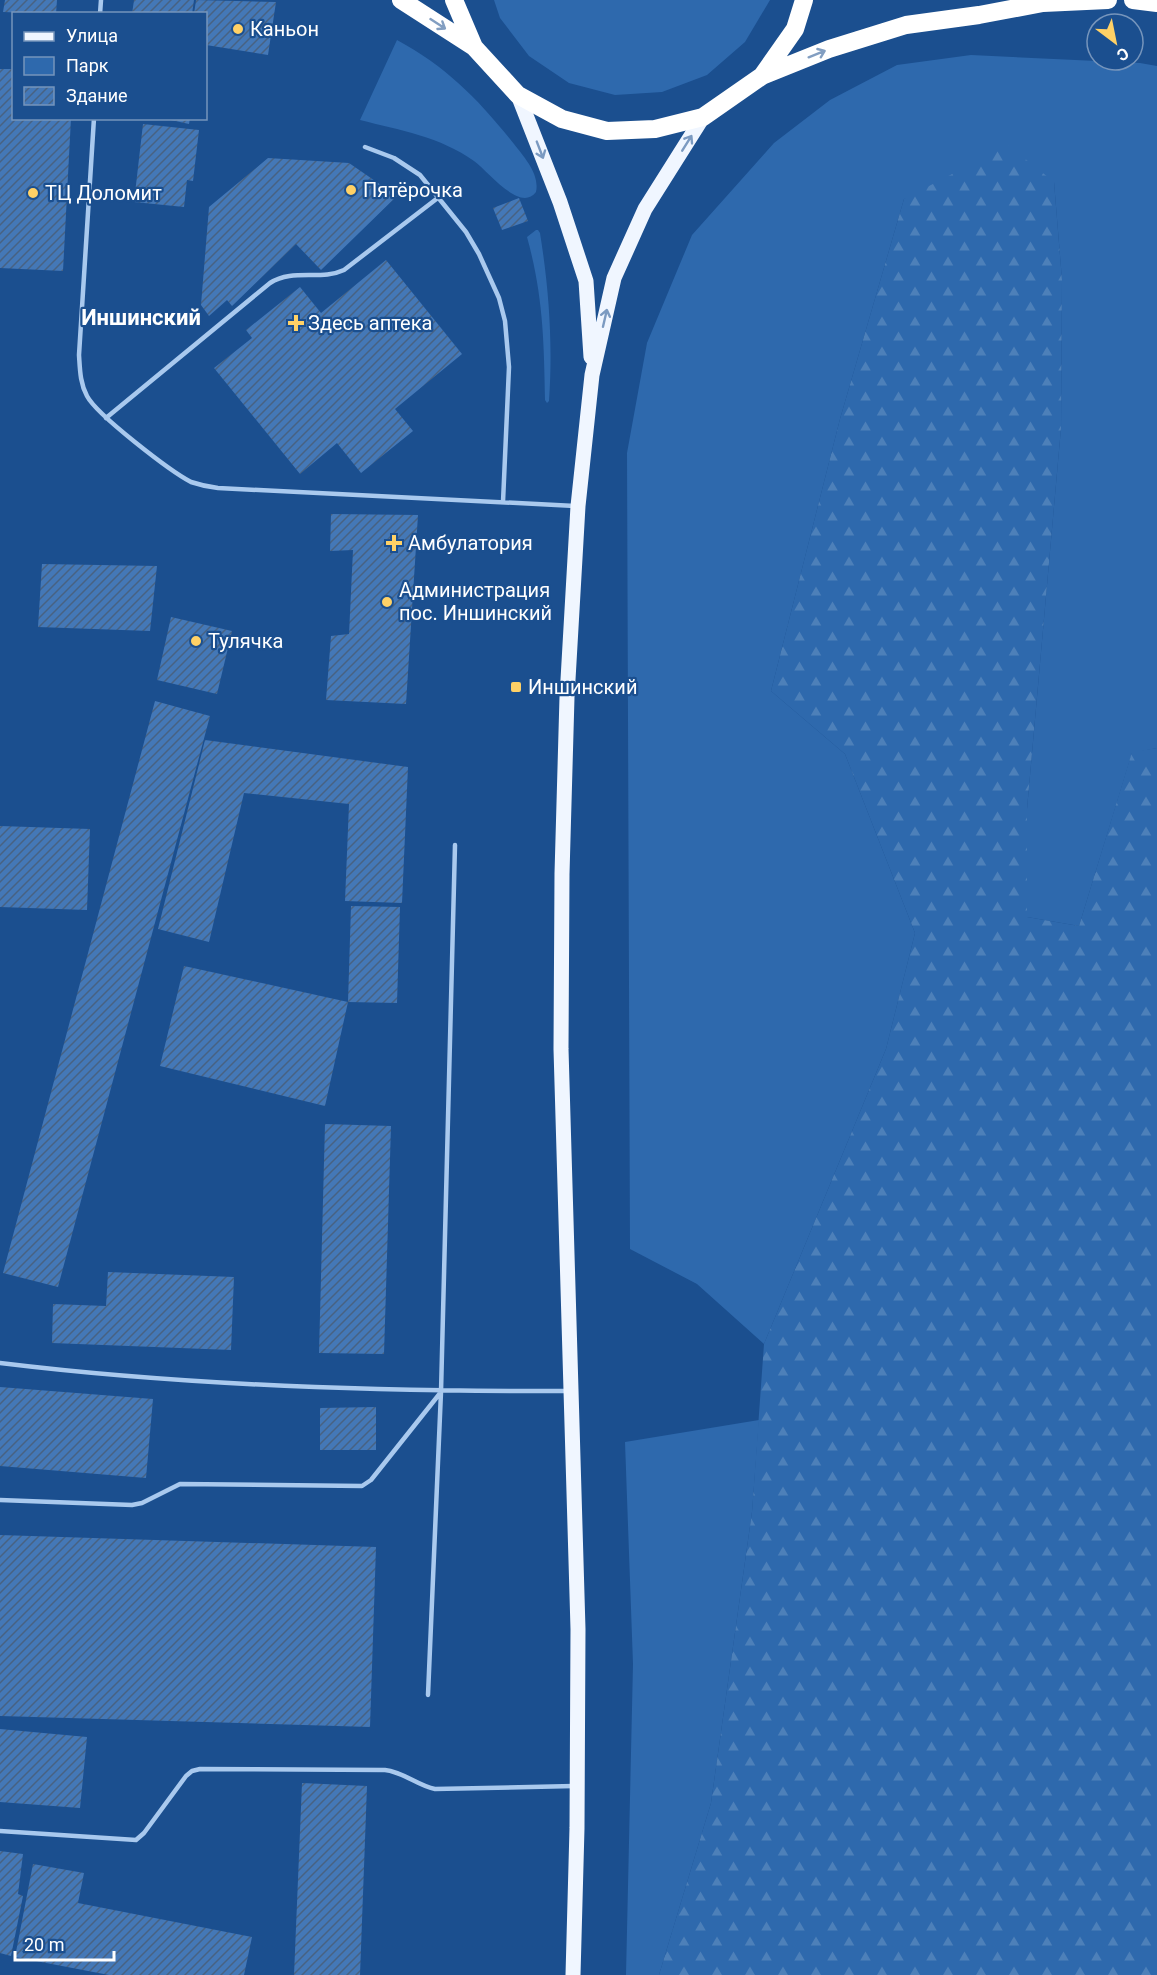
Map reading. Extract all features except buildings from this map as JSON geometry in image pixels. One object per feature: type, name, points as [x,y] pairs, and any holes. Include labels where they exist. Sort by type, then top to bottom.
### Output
[{"type":"highway","points":[[401,0],[474,47],[519,95],[562,120],[607,131],[656,129],[703,117],[762,76],[829,49],[906,25],[1043,3],[1108,0]]},
{"type":"highway","points":[[454,0],[474,47]]},
{"type":"highway","points":[[762,76],[795,29],[804,0]]},
{"type":"highway","points":[[1133,0],[1157,3]]},
{"type":"main road","points":[[519,95],[560,202],[586,281],[592,375]]},
{"type":"main road","points":[[573,1975],[578,1629],[561,1049],[567,709],[578,506],[592,375],[614,278],[645,209],[703,117]]},
{"type":"lane","points":[[94,120],[79,355],[83,388],[88,399],[106,418],[179,475],[206,486],[578,506]]},
{"type":"lane","points":[[365,147],[394,158],[414,170],[439,197],[479,254],[499,298],[505,321],[509,368],[503,502]]},
{"type":"lane","points":[[106,418],[270,283],[284,276],[331,274],[344,270],[439,197]]},
{"type":"lane","points":[[428,1695],[441,1392],[455,845]]},
{"type":"lane","points":[[0,1363],[78,1373],[286,1386],[441,1392],[571,1391]]},
{"type":"lane","points":[[0,1500],[132,1505],[142,1503],[180,1484],[362,1486],[371,1480],[441,1392]]},
{"type":"lane","points":[[0,1831],[136,1840],[144,1833],[186,1776],[192,1771],[200,1770],[386,1770],[430,1788],[439,1789],[577,1786]]},
{"type":"green space","points":[[494,0],[770,0],[745,42],[707,75],[662,92],[615,95],[569,83],[529,56],[500,18]]},
{"type":"green space","points":[[397,40],[447,73],[488,113],[530,166],[536,179],[536,192],[529,197],[522,198],[505,188],[474,161],[448,146],[419,135],[360,120]]},
{"type":"green space","points":[[971,55],[1085,60],[1085,72],[1145,72],[1145,64],[1157,66],[1157,748],[1132,753],[1079,926],[1027,917],[1027,809],[1061,428],[1062,280],[1054,182],[904,199],[840,419],[771,691],[845,754],[915,933],[886,1049],[764,1344],[697,1284],[630,1249],[627,453],[647,343],[692,235],[774,143],[830,100],[897,65]]},
{"type":"green space","points":[[1008,145],[1054,182],[1062,280],[1061,428],[1027,809],[1027,917],[1079,926],[1132,752],[1157,748],[1157,1975],[659,1975],[711,1803],[752,1512],[764,1344],[886,1049],[915,933],[845,754],[771,691],[840,419],[904,199]]},
{"type":"green space","points":[[536,230],[540,233],[549,317],[551,359],[549,401],[547,403],[539,298],[527,237]]},
{"type":"green space","points":[[759,1420],[752,1512],[711,1803],[659,1975],[626,1975],[633,1664],[625,1442]]},
{"type":"place","name":"Каньон","points":[[238,29]]},
{"type":"place","name":"Пятёрочка","points":[[351,190]]},
{"type":"place","name":"ТЦ Доломит","points":[[33,193]]},
{"type":"place","name":"Здесь аптека","points":[[296,323]]},
{"type":"place","name":"Амбулатория","points":[[394,543]]},
{"type":"place","name":"Администрация пос. Иншинский","points":[[387,602]]},
{"type":"place","name":"Тулячка","points":[[196,641]]},
{"type":"place","name":"Иншинский","points":[[516,687]]},
{"type":"district","name":"Иншинский","points":[[141,317]]}]
